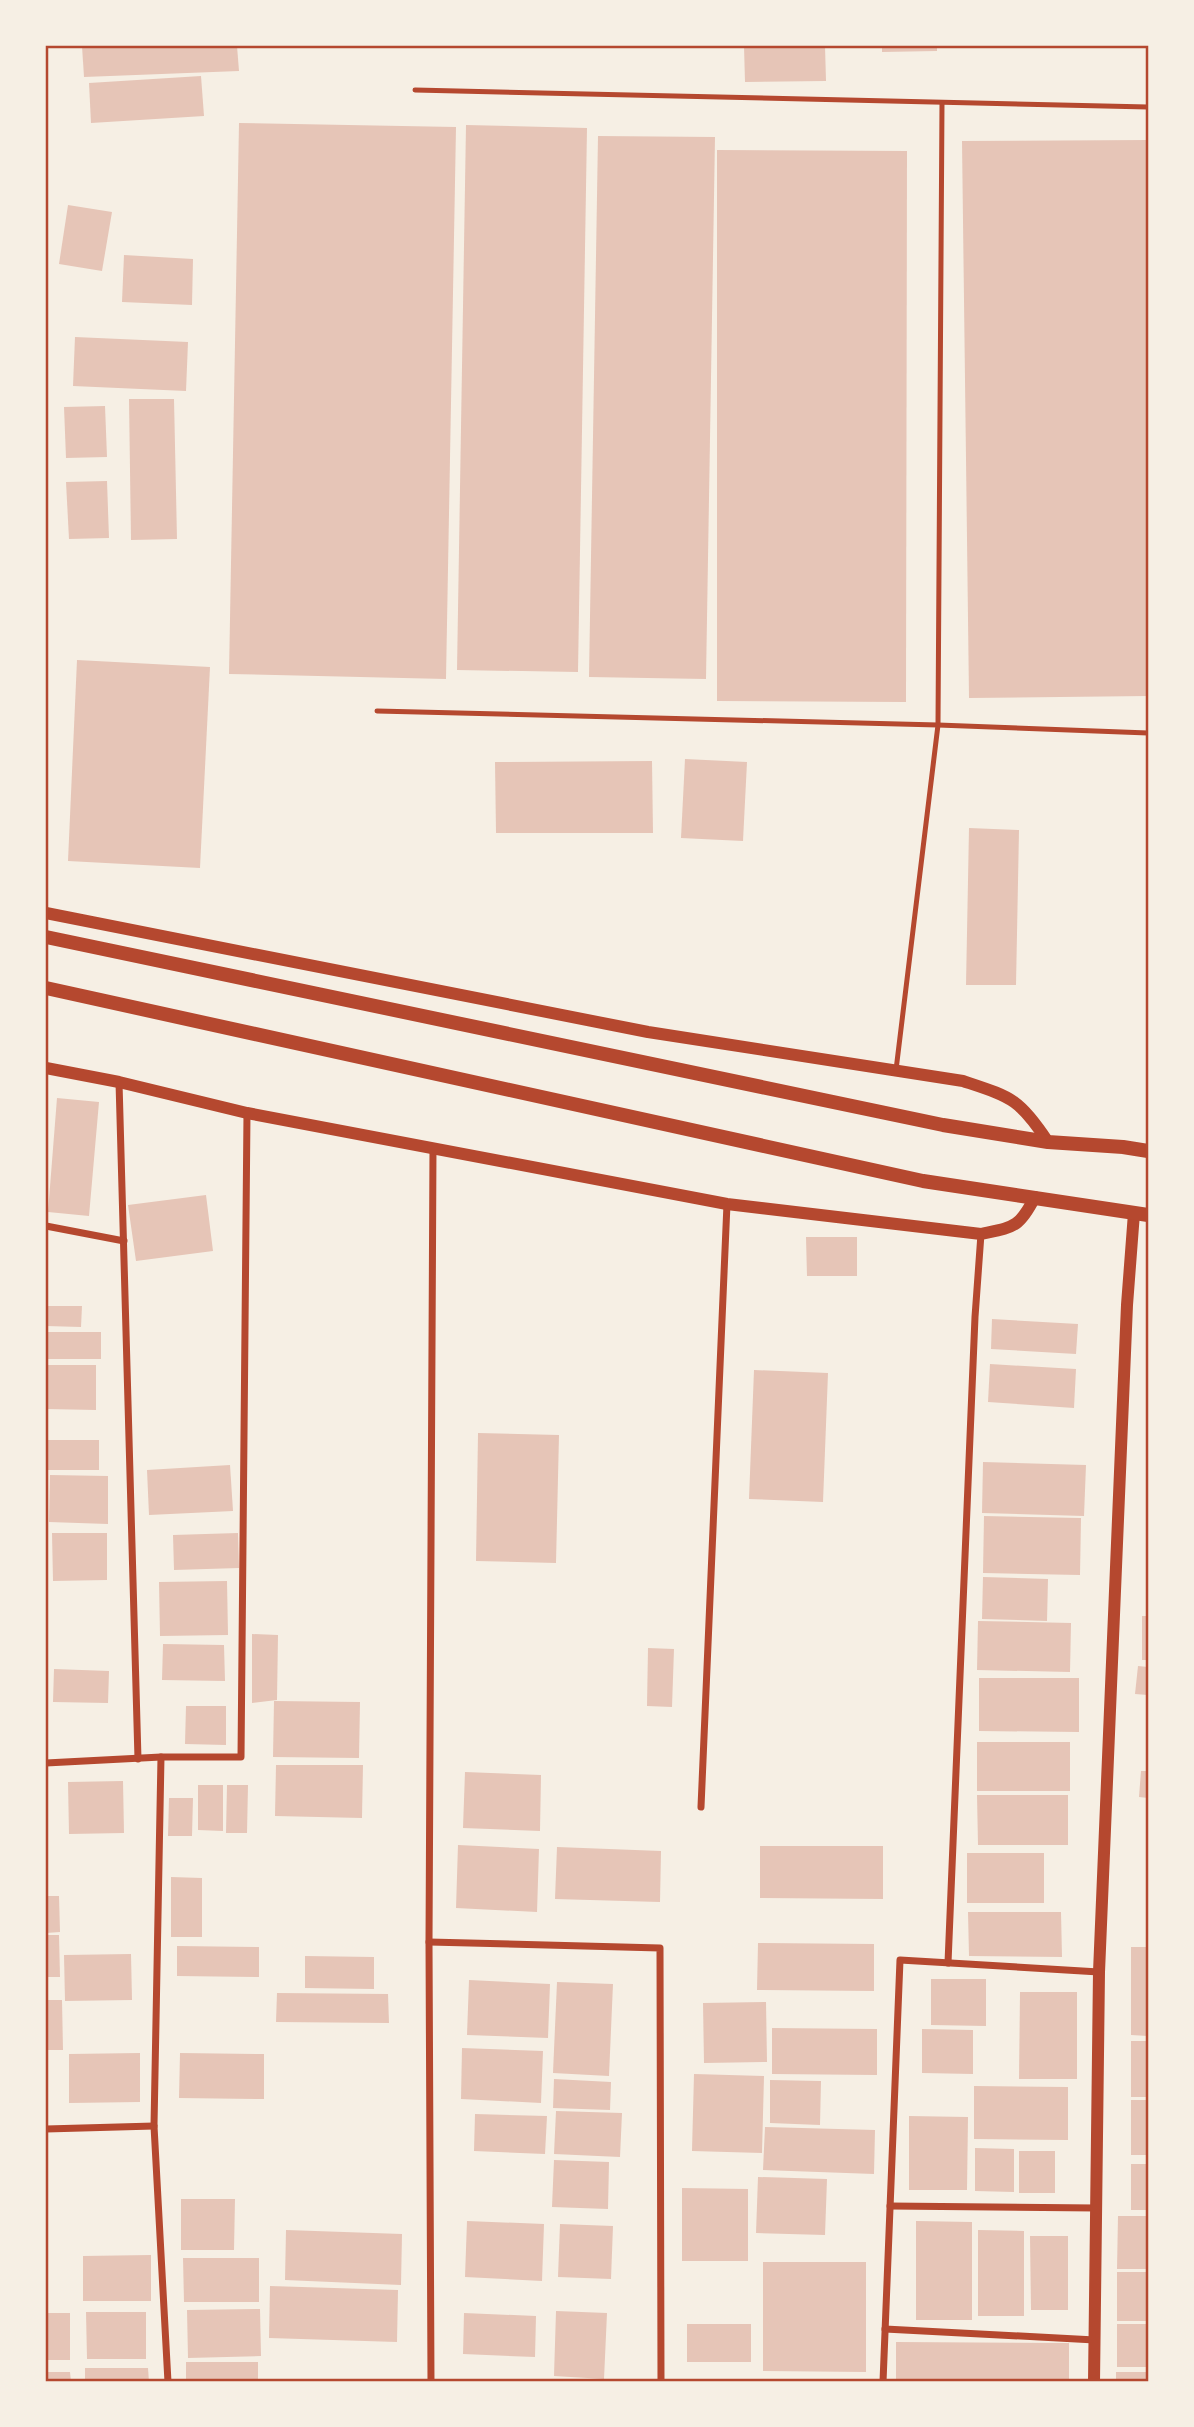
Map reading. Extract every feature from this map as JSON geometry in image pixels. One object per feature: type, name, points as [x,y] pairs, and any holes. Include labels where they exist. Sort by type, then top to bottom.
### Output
[{"type":"main road","points":[[46,937],[943,1125],[1048,1142],[1149,1151]]},
{"type":"main road","points":[[46,988],[923,1181],[1141,1214]]},
{"type":"street","points":[[46,913],[648,1032],[963,1081],[1010,1097],[1030,1115],[1048,1142]]},
{"type":"street","points":[[46,1068],[247,1112],[727,1204],[981,1234],[1007,1228],[1024,1218],[1035,1197]]},
{"type":"street","points":[[119,1082],[138,1759]]},
{"type":"street","points":[[46,1763],[161,1757],[241,1757],[247,1112]]},
{"type":"street","points":[[431,2382],[429,1942],[433,1146]]},
{"type":"street","points":[[701,1807],[727,1204]]},
{"type":"street","points":[[1094,2382],[1099,1972],[1127,1305],[1141,1214]]},
{"type":"street","points":[[46,1226],[124,1241]]},
{"type":"street","points":[[948,1962],[981,1234]]},
{"type":"street","points":[[161,1757],[154,2126],[168,2382]]},
{"type":"street","points":[[429,1942],[660,1948],[661,2382]]},
{"type":"street","points":[[883,2382],[900,1960],[1099,1972]]},
{"type":"street","points":[[46,2129],[154,2126]]},
{"type":"street","points":[[890,2206],[1096,2208]]},
{"type":"street","points":[[885,2329],[1095,2340]]},
{"type":"lane","points":[[415,90],[1149,107]]},
{"type":"lane","points":[[896,1071],[938,725],[942,103]]},
{"type":"lane","points":[[377,711],[1149,733]]},
{"type":"building","points":[[82,46],[237,46],[239,71],[84,77]]},
{"type":"building","points":[[744,46],[825,46],[826,81],[745,82]]},
{"type":"building","points":[[882,46],[937,46],[937,51],[882,52]]},
{"type":"building","points":[[201,76],[204,116],[91,123],[89,83]]},
{"type":"building","points":[[239,123],[456,127],[446,679],[229,674]]},
{"type":"building","points":[[466,125],[587,128],[578,672],[457,670]]},
{"type":"building","points":[[598,136],[715,137],[706,679],[589,677]]},
{"type":"building","points":[[1148,140],[1148,696],[969,698],[962,141]]},
{"type":"building","points":[[717,150],[907,151],[906,702],[717,701]]},
{"type":"building","points":[[68,205],[112,212],[102,271],[59,264]]},
{"type":"building","points":[[124,255],[193,259],[192,305],[122,302]]},
{"type":"building","points":[[75,337],[188,342],[186,391],[73,386]]},
{"type":"building","points":[[129,399],[174,399],[177,539],[131,540]]},
{"type":"building","points":[[105,406],[107,457],[66,458],[64,407]]},
{"type":"building","points":[[107,481],[109,538],[69,539],[66,482]]},
{"type":"building","points":[[77,660],[210,667],[200,868],[68,861]]},
{"type":"building","points":[[685,759],[747,762],[743,841],[681,838]]},
{"type":"building","points":[[652,761],[653,833],[496,833],[495,762]]},
{"type":"building","points":[[969,828],[1019,830],[1016,985],[966,985]]},
{"type":"building","points":[[57,1098],[99,1102],[89,1216],[48,1212]]},
{"type":"building","points":[[206,1195],[213,1251],[136,1261],[128,1205]]},
{"type":"building","points":[[806,1237],[857,1237],[857,1276],[807,1276]]},
{"type":"building","points":[[46,1306],[82,1306],[81,1327],[46,1326]]},
{"type":"building","points":[[992,1319],[1078,1324],[1076,1354],[991,1349]]},
{"type":"building","points":[[46,1332],[101,1332],[101,1359],[46,1359]]},
{"type":"building","points":[[1148,1341],[1148,1425],[1146,1425]]},
{"type":"building","points":[[990,1364],[1076,1369],[1074,1408],[988,1402]]},
{"type":"building","points":[[46,1365],[96,1365],[96,1410],[46,1409]]},
{"type":"building","points":[[754,1370],[828,1373],[823,1502],[749,1499]]},
{"type":"building","points":[[478,1433],[559,1435],[556,1563],[476,1561]]},
{"type":"building","points":[[46,1440],[99,1440],[99,1470],[46,1470]]},
{"type":"building","points":[[983,1462],[1086,1465],[1084,1516],[982,1513]]},
{"type":"building","points":[[230,1465],[233,1511],[149,1515],[147,1470]]},
{"type":"building","points":[[50,1475],[108,1476],[108,1524],[49,1522]]},
{"type":"building","points":[[984,1516],[1081,1518],[1080,1575],[983,1573]]},
{"type":"building","points":[[52,1533],[107,1533],[107,1580],[53,1581]]},
{"type":"building","points":[[238,1533],[239,1568],[174,1570],[173,1535]]},
{"type":"building","points":[[983,1577],[1048,1579],[1047,1621],[982,1619]]},
{"type":"building","points":[[227,1581],[228,1635],[160,1636],[159,1582]]},
{"type":"building","points":[[1142,1616],[1148,1616],[1148,1660],[1142,1660]]},
{"type":"building","points":[[978,1621],[1071,1623],[1070,1672],[977,1670]]},
{"type":"building","points":[[252,1634],[278,1635],[277,1700],[252,1703]]},
{"type":"building","points":[[163,1644],[224,1645],[225,1681],[162,1680]]},
{"type":"building","points":[[648,1648],[674,1649],[672,1707],[647,1706]]},
{"type":"building","points":[[1138,1666],[1148,1667],[1148,1695],[1135,1694]]},
{"type":"building","points":[[54,1669],[109,1671],[108,1703],[53,1702]]},
{"type":"building","points":[[979,1678],[1079,1678],[1079,1732],[979,1731]]},
{"type":"building","points":[[274,1701],[360,1702],[359,1758],[273,1757]]},
{"type":"building","points":[[186,1706],[226,1706],[226,1745],[185,1744]]},
{"type":"building","points":[[977,1742],[1070,1742],[1070,1791],[977,1791]]},
{"type":"building","points":[[276,1765],[363,1765],[362,1818],[275,1816]]},
{"type":"building","points":[[1141,1771],[1148,1771],[1148,1798],[1139,1797]]},
{"type":"building","points":[[465,1772],[541,1775],[540,1831],[463,1828]]},
{"type":"building","points":[[123,1781],[124,1833],[69,1834],[68,1782]]},
{"type":"building","points":[[198,1785],[223,1785],[223,1831],[198,1830]]},
{"type":"building","points":[[227,1785],[248,1785],[247,1833],[226,1833]]},
{"type":"building","points":[[977,1795],[1068,1795],[1068,1845],[978,1845]]},
{"type":"building","points":[[169,1798],[193,1798],[192,1836],[168,1836]]},
{"type":"building","points":[[458,1845],[539,1849],[537,1912],[456,1908]]},
{"type":"building","points":[[760,1846],[883,1846],[883,1899],[760,1898]]},
{"type":"building","points":[[557,1847],[661,1851],[660,1902],[555,1899]]},
{"type":"building","points":[[967,1853],[1044,1853],[1044,1903],[967,1903]]},
{"type":"building","points":[[171,1877],[202,1878],[202,1937],[171,1937]]},
{"type":"building","points":[[46,1896],[59,1896],[60,1932],[46,1933]]},
{"type":"building","points":[[968,1912],[1061,1912],[1062,1957],[969,1956]]},
{"type":"building","points":[[46,1935],[59,1935],[60,1977],[46,1977]]},
{"type":"building","points":[[758,1943],[874,1944],[874,1991],[757,1990]]},
{"type":"building","points":[[177,1946],[259,1947],[259,1977],[177,1976]]},
{"type":"building","points":[[1131,1947],[1148,1947],[1148,2036],[1131,2035]]},
{"type":"building","points":[[131,1954],[132,2000],[65,2001],[64,1955]]},
{"type":"building","points":[[305,1956],[374,1957],[374,1989],[305,1988]]},
{"type":"building","points":[[931,1979],[986,1979],[986,2026],[931,2025]]},
{"type":"building","points":[[469,1980],[550,1984],[548,2038],[467,2035]]},
{"type":"building","points":[[557,1982],[613,1984],[609,2076],[553,2073]]},
{"type":"building","points":[[1020,1992],[1077,1992],[1077,2079],[1019,2079]]},
{"type":"building","points":[[277,1993],[388,1994],[389,2023],[276,2022]]},
{"type":"building","points":[[46,2000],[62,2000],[63,2050],[46,2050]]},
{"type":"building","points":[[766,2002],[767,2062],[704,2063],[703,2003]]},
{"type":"building","points":[[772,2028],[877,2029],[877,2075],[772,2074]]},
{"type":"building","points":[[922,2029],[973,2030],[973,2074],[922,2073]]},
{"type":"building","points":[[1131,2041],[1148,2041],[1148,2097],[1131,2097]]},
{"type":"building","points":[[462,2048],[543,2051],[541,2103],[461,2099]]},
{"type":"building","points":[[140,2053],[140,2102],[69,2103],[69,2054]]},
{"type":"building","points":[[180,2053],[264,2054],[264,2099],[179,2098]]},
{"type":"building","points":[[694,2074],[764,2076],[762,2153],[692,2151]]},
{"type":"building","points":[[554,2079],[611,2082],[610,2110],[553,2108]]},
{"type":"building","points":[[770,2080],[821,2081],[820,2125],[770,2123]]},
{"type":"building","points":[[974,2086],[1068,2087],[1068,2140],[974,2139]]},
{"type":"building","points":[[1131,2100],[1148,2100],[1148,2155],[1131,2155]]},
{"type":"building","points":[[556,2111],[622,2113],[620,2157],[554,2154]]},
{"type":"building","points":[[475,2114],[547,2116],[545,2154],[474,2151]]},
{"type":"building","points":[[909,2116],[968,2117],[967,2190],[909,2190]]},
{"type":"building","points":[[765,2127],[875,2130],[874,2174],[763,2170]]},
{"type":"building","points":[[975,2148],[1014,2149],[1014,2192],[975,2191]]},
{"type":"building","points":[[1019,2151],[1055,2151],[1055,2193],[1019,2193]]},
{"type":"building","points":[[554,2160],[609,2162],[608,2209],[552,2207]]},
{"type":"building","points":[[1131,2164],[1148,2164],[1148,2210],[1131,2210]]},
{"type":"building","points":[[758,2177],[827,2179],[825,2235],[756,2233]]},
{"type":"building","points":[[682,2188],[748,2189],[748,2261],[682,2261]]},
{"type":"building","points":[[181,2199],[235,2199],[234,2250],[181,2250]]},
{"type":"building","points":[[1118,2216],[1148,2216],[1148,2269],[1117,2269]]},
{"type":"building","points":[[467,2221],[544,2224],[542,2281],[465,2277]]},
{"type":"building","points":[[916,2221],[972,2222],[972,2320],[916,2320]]},
{"type":"building","points":[[560,2224],[613,2226],[611,2279],[558,2277]]},
{"type":"building","points":[[286,2230],[402,2234],[401,2285],[285,2280]]},
{"type":"building","points":[[978,2230],[1024,2231],[1024,2316],[978,2316]]},
{"type":"building","points":[[1030,2236],[1068,2236],[1068,2310],[1031,2310]]},
{"type":"building","points":[[151,2255],[151,2301],[83,2301],[83,2256]]},
{"type":"building","points":[[183,2258],[259,2258],[259,2302],[184,2302]]},
{"type":"building","points":[[763,2262],[866,2262],[866,2372],[763,2371]]},
{"type":"building","points":[[1117,2272],[1148,2272],[1148,2321],[1117,2321]]},
{"type":"building","points":[[270,2286],[398,2290],[397,2342],[269,2338]]},
{"type":"building","points":[[260,2309],[261,2356],[188,2358],[187,2310]]},
{"type":"building","points":[[556,2311],[607,2313],[604,2379],[554,2376]]},
{"type":"building","points":[[86,2312],[146,2312],[146,2359],[87,2359]]},
{"type":"building","points":[[46,2313],[70,2313],[70,2360],[46,2360]]},
{"type":"building","points":[[464,2313],[536,2316],[535,2357],[463,2354]]},
{"type":"building","points":[[687,2324],[751,2324],[751,2362],[687,2362]]},
{"type":"building","points":[[1117,2324],[1148,2324],[1148,2367],[1117,2367]]},
{"type":"building","points":[[896,2342],[1069,2343],[1069,2382],[896,2382]]},
{"type":"building","points":[[186,2362],[258,2362],[258,2382],[186,2382]]},
{"type":"building","points":[[85,2368],[148,2368],[149,2382],[85,2382]]},
{"type":"building","points":[[46,2372],[70,2372],[71,2382],[46,2382]]},
{"type":"building","points":[[1116,2372],[1148,2372],[1148,2382],[1116,2382]]}]
